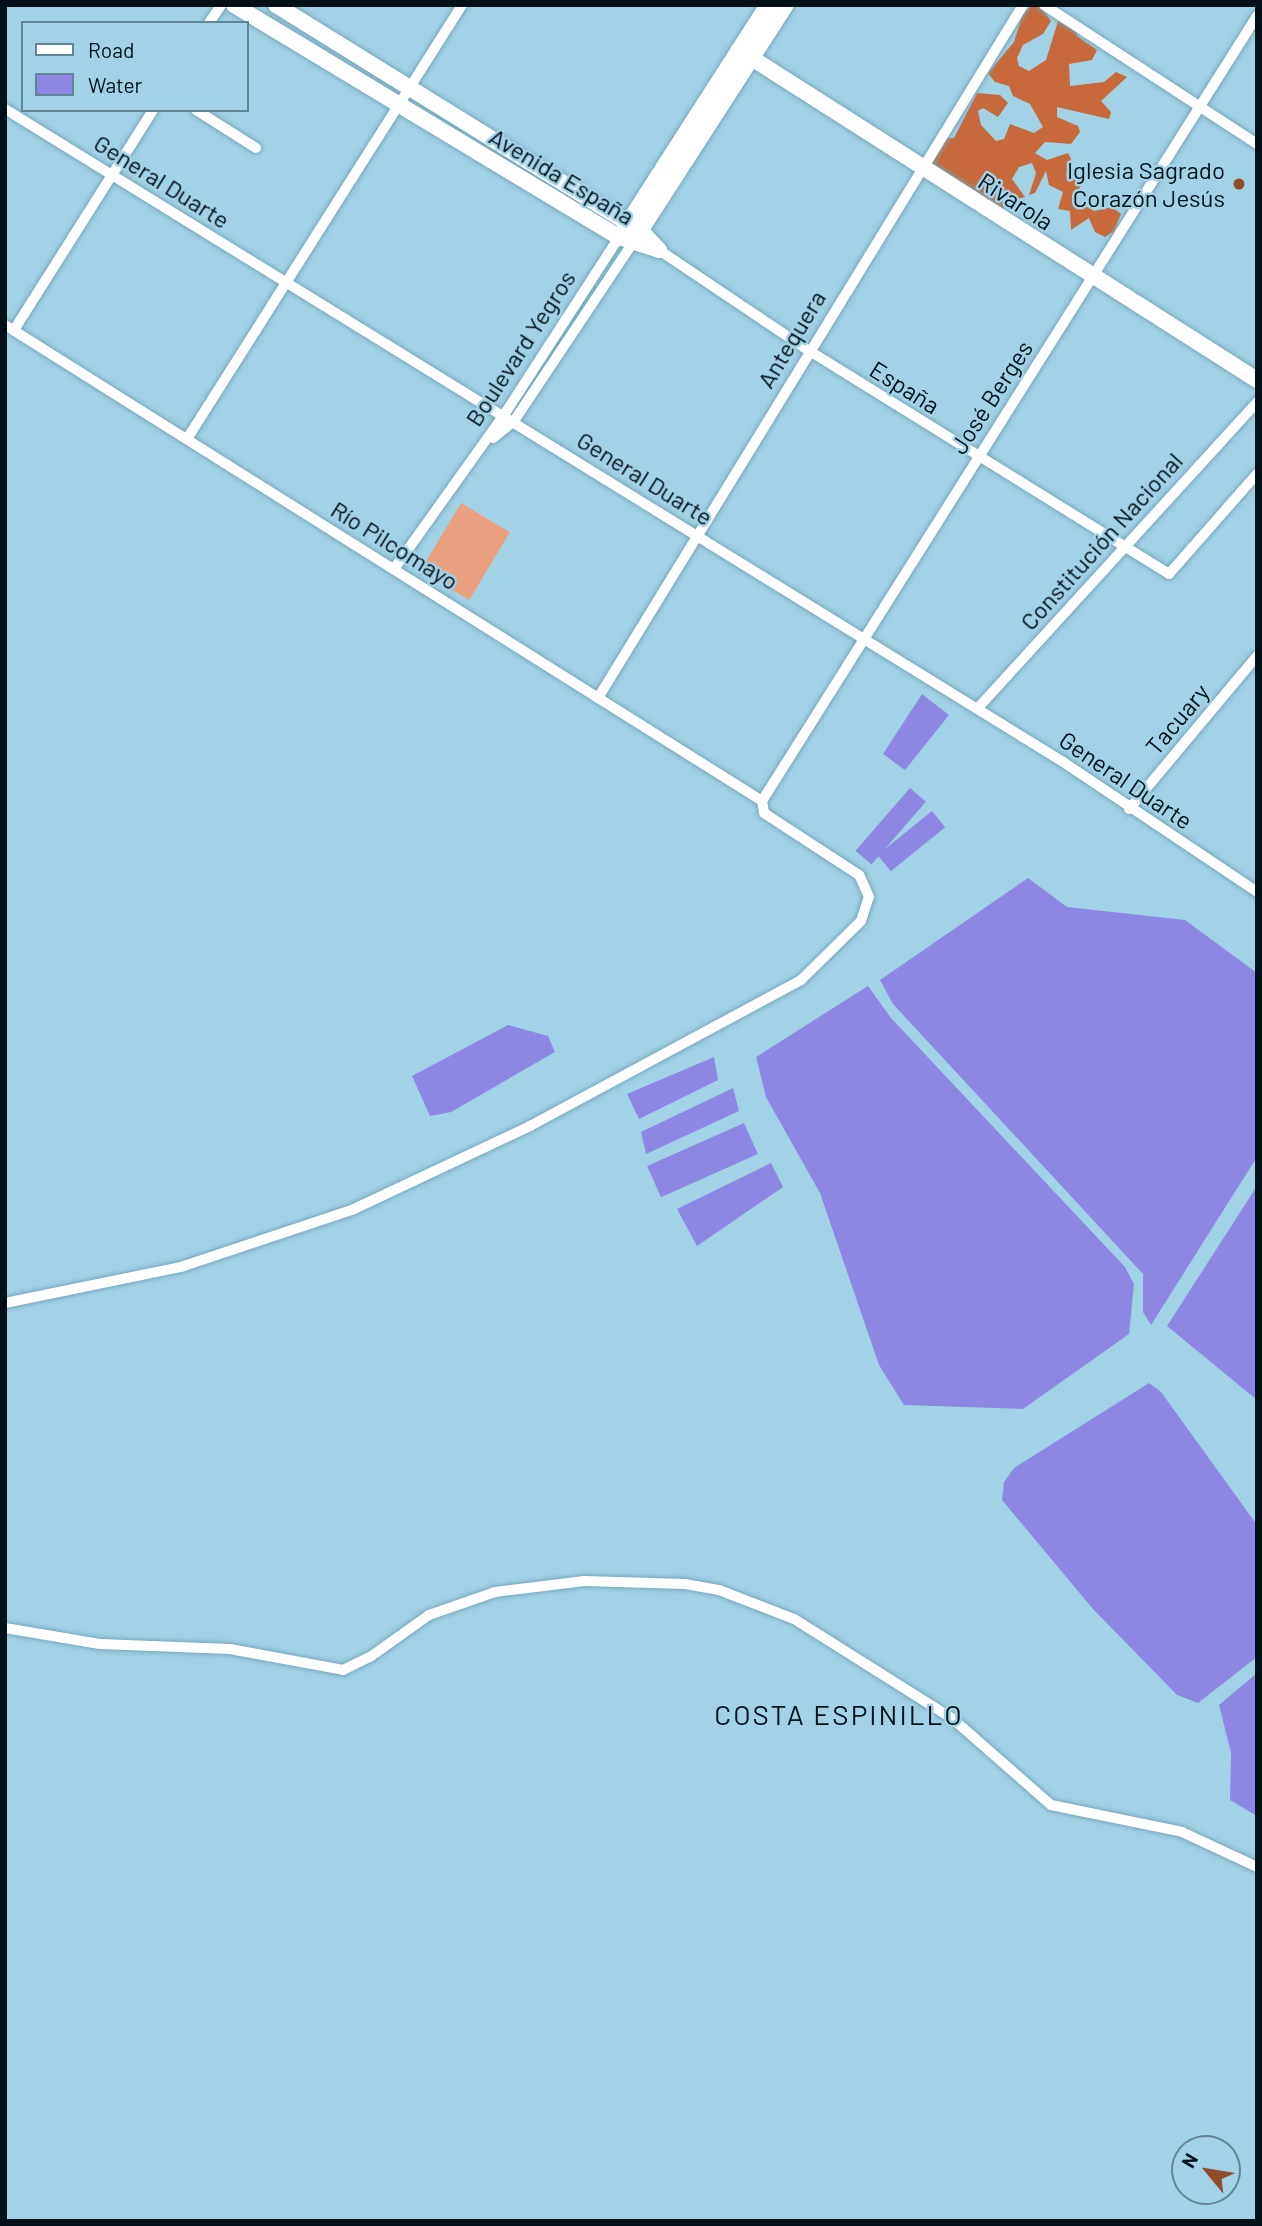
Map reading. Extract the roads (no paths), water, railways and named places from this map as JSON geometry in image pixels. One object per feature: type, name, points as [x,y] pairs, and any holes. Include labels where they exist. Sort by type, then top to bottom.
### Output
[{"type":"street","points":[[210,21],[221,5]]},
{"type":"street","name":"Avenida España","points":[[234,5],[398,103],[659,250]]},
{"type":"street","name":"Avenida España","points":[[276,5],[409,86],[630,234]]},
{"type":"street","points":[[187,439],[462,5]]},
{"type":"street","name":"Boulevard Yegros","points":[[745,54],[768,5]]},
{"type":"street","name":"Boulevard Yegros","points":[[394,569],[483,446],[509,418],[745,54],[786,5]]},
{"type":"street","name":"Antequera","points":[[598,698],[921,165],[1023,5]]},
{"type":"street","points":[[1044,5],[1257,144]]},
{"type":"street","name":"José Berges","points":[[762,801],[977,456],[1094,279],[1198,107],[1257,16]]},
{"type":"street","name":"Rivarola","points":[[745,54],[1094,279],[1257,380]]},
{"type":"street","name":"General Duarte","points":[[5,109],[977,709],[1257,892]]},
{"type":"street","points":[[9,327],[152,112]]},
{"type":"street","points":[[199,112],[256,148]]},
{"type":"street","name":"España","points":[[659,250],[808,351],[1169,574],[1257,474]]},
{"type":"street","name":"Río Pilcomayo","points":[[5,1303],[181,1267],[354,1209],[530,1126],[801,980],[861,921],[869,897],[859,875],[764,813],[762,801],[9,327]]},
{"type":"street","name":"Constitución Nacional","points":[[977,709],[1257,402]]},
{"type":"street","name":"Tacuary","points":[[1129,809],[1257,656]]},
{"type":"street","points":[[5,1628],[100,1644],[230,1649],[343,1670],[370,1657],[429,1615],[495,1592],[584,1581],[685,1584],[719,1590],[794,1619],[953,1719],[1051,1805],[1182,1832],[1257,1867]]},
{"type":"water","points":[[922,694],[949,715],[905,770],[883,754]]},
{"type":"water","points":[[910,788],[926,802],[871,864],[856,851]]},
{"type":"water","points":[[932,811],[945,827],[891,871],[878,855]]},
{"type":"water","points":[[1028,878],[1067,907],[1185,920],[1257,973],[1257,1157],[1151,1325],[1143,1312],[1143,1274],[893,1004],[880,980]]},
{"type":"water","points":[[868,986],[891,1018],[1125,1267],[1134,1284],[1129,1334],[1023,1409],[904,1405],[879,1365],[820,1193],[766,1097],[756,1057]]},
{"type":"water","points":[[508,1025],[548,1036],[555,1052],[451,1112],[430,1116],[412,1076]]},
{"type":"water","points":[[714,1057],[718,1080],[639,1119],[627,1094]]},
{"type":"water","points":[[733,1088],[739,1111],[646,1154],[641,1132]]},
{"type":"water","points":[[744,1123],[758,1154],[661,1197],[647,1166]]},
{"type":"water","points":[[771,1163],[783,1187],[697,1246],[677,1209]]},
{"type":"water","points":[[1257,1186],[1257,1400],[1167,1326]]},
{"type":"water","points":[[1149,1383],[1161,1392],[1257,1525],[1257,1657],[1198,1703],[1177,1695],[1093,1609],[1002,1500],[1004,1482],[1014,1468]]},
{"type":"water","points":[[1257,1673],[1257,1816],[1230,1800],[1231,1753],[1219,1705]]},
{"type":"place","name":"Iglesia Sagrado Corazón Jesús","points":[[1239,184]]},
{"type":"district","name":"COSTA ESPINILLO","points":[[839,1714]]}]
